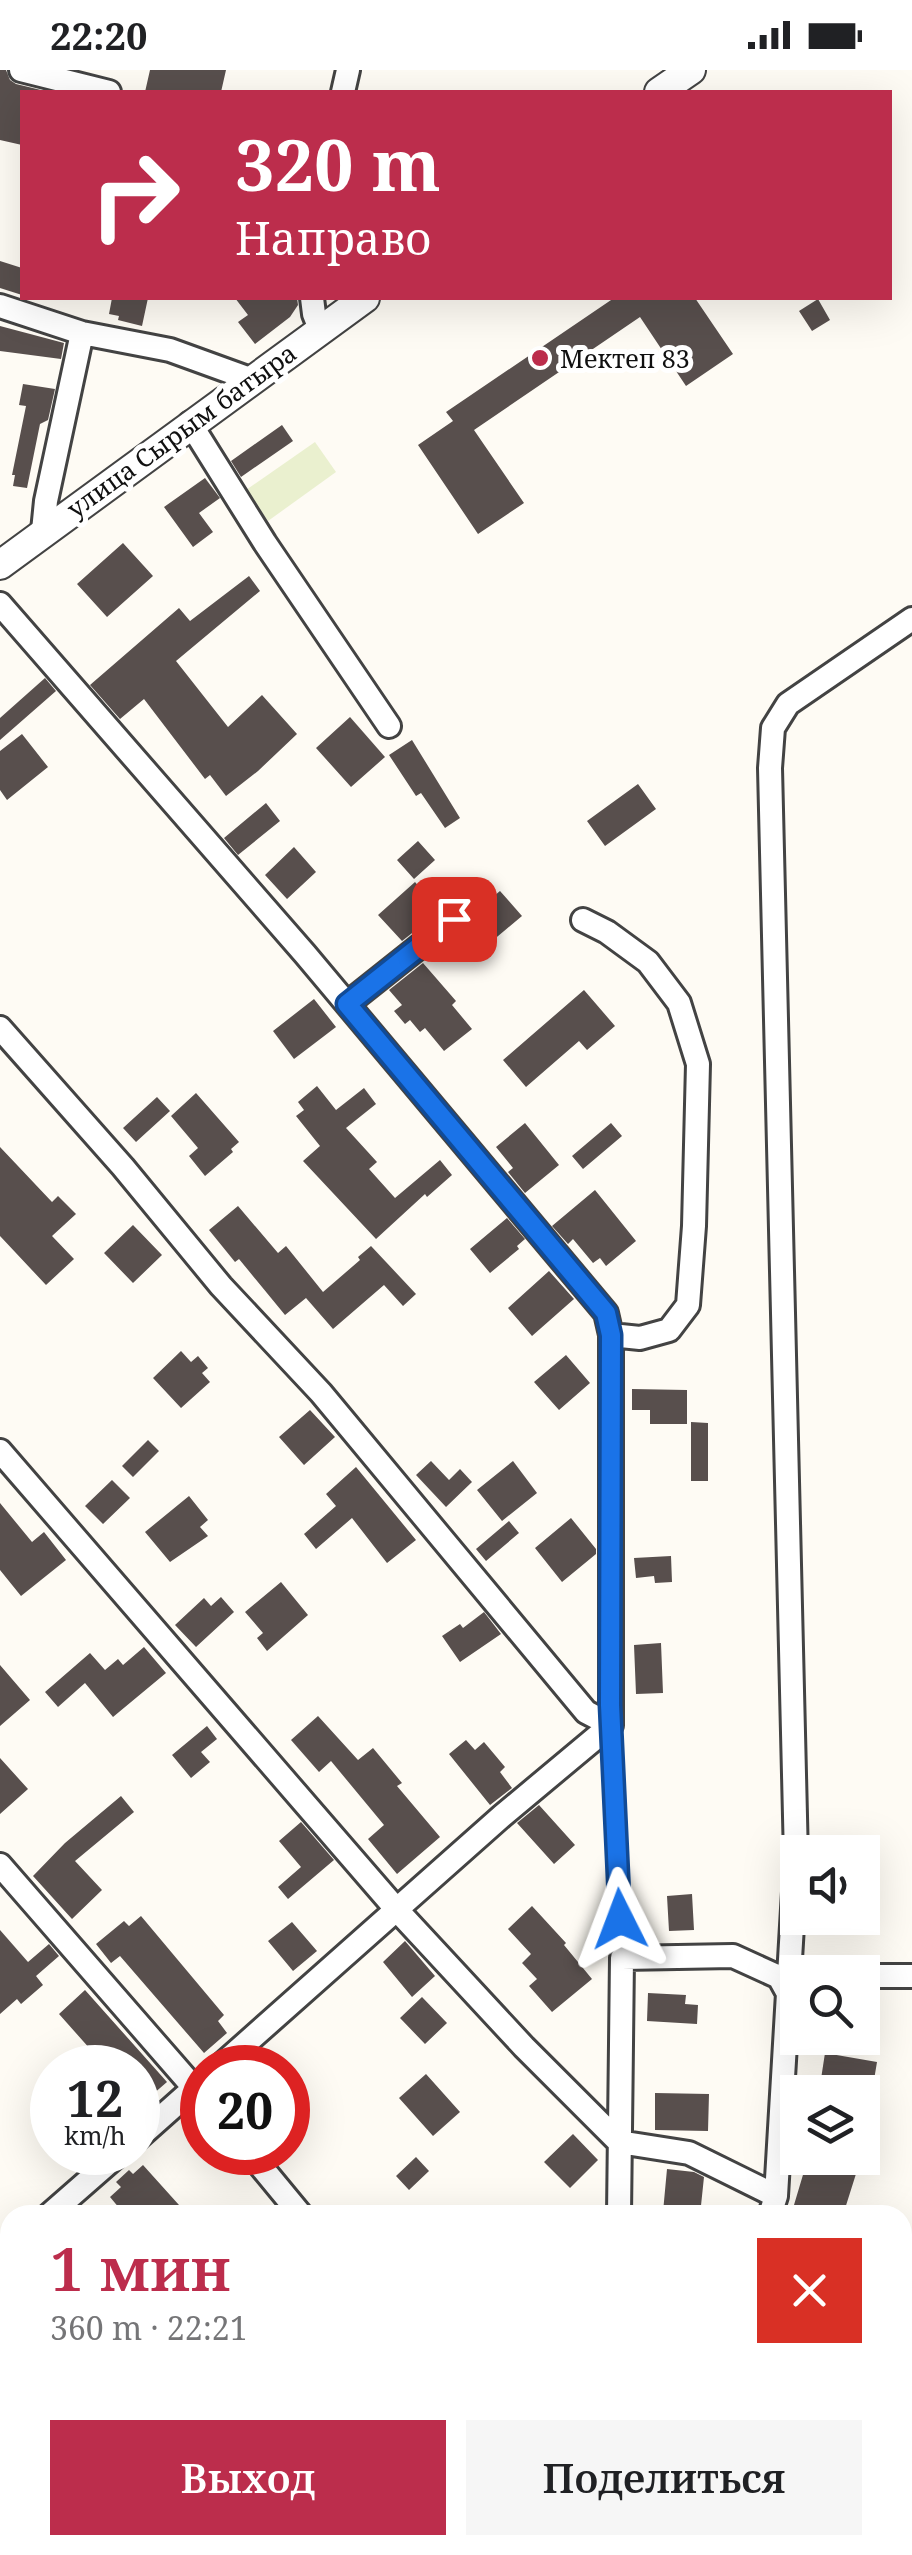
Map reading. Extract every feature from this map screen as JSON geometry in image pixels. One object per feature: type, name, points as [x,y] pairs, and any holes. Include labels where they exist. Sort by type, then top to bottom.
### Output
[{"type":"street","points":[[20,70],[101,90]]},
{"type":"street","points":[[661,90],[691,70]]},
{"type":"street","points":[[312,300],[320,329]]},
{"type":"street","name":"улица Сырым батыра","points":[[0,565],[361,300]]},
{"type":"street","points":[[0,306],[82,333],[170,350],[250,380]]},
{"type":"street","points":[[44,531],[82,333]]},
{"type":"street","points":[[190,423],[265,543],[389,726]]},
{"type":"street","points":[[0,604],[596,1297],[606,1313],[611,1335],[611,1726],[244,2045]]},
{"type":"street","points":[[795,1955],[796,1858],[770,768],[773,728],[788,704],[912,618]]},
{"type":"street","points":[[347,1004],[454,919]]},
{"type":"street","points":[[583,920],[608,932],[648,962],[679,1003],[698,1064],[688,1305],[669,1330],[640,1338],[611,1335]]},
{"type":"street","points":[[0,1028],[123,1166],[221,1286],[320,1393],[586,1712],[611,1726]]},
{"type":"street","points":[[0,1451],[397,1910],[524,2048],[619,2142],[690,2152],[773,2205],[788,2055]]},
{"type":"street","points":[[0,1865],[180,2067]]},
{"type":"street","points":[[619,2205],[622,1958],[733,1956],[780,1977]]},
{"type":"street","points":[[880,1976],[912,1976]]},
{"type":"street","points":[[160,2121],[180,2105]]},
{"type":"street","points":[[61,2205],[95,2175]]},
{"type":"street","points":[[268,2175],[293,2205]]},
{"type":"lane","points":[[611,1726],[622,1958]]},
{"type":"green space","points":[[315,442],[336,472],[268,521],[246,490]]},
{"type":"building","points":[[0,70],[6,70],[16,84],[41,90],[20,90],[20,145],[0,140]]},
{"type":"building","points":[[150,70],[226,70],[221,90],[145,90]]},
{"type":"building","points":[[0,261],[20,267],[20,294],[0,288]]},
{"type":"building","points":[[112,300],[148,300],[142,326],[109,314]]},
{"type":"building","points":[[237,300],[297,300],[290,317],[255,344],[238,322],[248,315]]},
{"type":"building","points":[[611,300],[696,300],[733,354],[686,386],[640,317],[474,430],[524,503],[478,534],[418,445],[453,421],[446,412]]},
{"type":"building","points":[[819,300],[830,320],[812,331],[799,311]]},
{"type":"building","points":[[0,326],[64,343],[61,359],[0,351]]},
{"type":"building","points":[[23,384],[55,389],[48,420],[40,424],[27,488],[13,486],[12,475],[26,406],[19,405]]},
{"type":"building","points":[[282,425],[293,441],[241,477],[231,461]]},
{"type":"building","points":[[205,478],[220,498],[199,513],[213,532],[193,547],[164,507]]},
{"type":"building","points":[[123,543],[153,576],[107,617],[77,584]]},
{"type":"building","points":[[249,576],[260,591],[176,661],[228,727],[262,695],[297,734],[226,796],[210,775],[205,779],[144,699],[120,719],[90,685],[179,608],[190,621]]},
{"type":"building","points":[[45,678],[56,691],[0,740],[0,718]]},
{"type":"building","points":[[350,717],[385,757],[351,787],[316,748]]},
{"type":"building","points":[[22,734],[48,767],[7,800],[0,790],[0,751]]},
{"type":"building","points":[[412,740],[460,818],[445,828],[421,793],[416,796],[389,755]]},
{"type":"building","points":[[638,784],[656,809],[605,846],[587,821]]},
{"type":"building","points":[[266,803],[280,821],[238,855],[224,838]]},
{"type":"building","points":[[418,841],[435,860],[414,879],[397,860]]},
{"type":"building","points":[[294,847],[316,872],[287,899],[265,875]]},
{"type":"building","points":[[415,882],[440,911],[402,941],[378,915]]},
{"type":"building","points":[[500,891],[522,916],[479,952],[462,932],[469,917]]},
{"type":"building","points":[[423,963],[456,1001],[452,1005],[472,1029],[444,1051],[425,1028],[420,1032],[410,1020],[405,1024],[394,1011],[402,1005],[389,990]]},
{"type":"building","points":[[584,990],[615,1026],[587,1050],[579,1041],[526,1087],[503,1060]]},
{"type":"building","points":[[314,999],[336,1027],[294,1059],[273,1031]]},
{"type":"building","points":[[317,1086],[336,1110],[364,1088],[376,1104],[346,1128],[377,1162],[369,1169],[395,1198],[440,1160],[452,1175],[376,1239],[303,1161],[320,1146],[296,1116],[304,1110],[298,1102]]},
{"type":"building","points":[[196,1093],[239,1142],[205,1176],[189,1156],[198,1148],[171,1116]]},
{"type":"building","points":[[157,1097],[170,1111],[136,1142],[123,1128]]},
{"type":"building","points":[[525,1123],[559,1165],[525,1193],[508,1172],[513,1168],[496,1147]]},
{"type":"building","points":[[611,1123],[622,1136],[583,1169],[572,1156]]},
{"type":"building","points":[[0,1147],[52,1202],[58,1196],[76,1214],[52,1236],[74,1259],[46,1285],[0,1236]]},
{"type":"building","points":[[595,1190],[636,1241],[606,1266],[600,1258],[593,1263],[573,1239],[568,1244],[552,1226]]},
{"type":"building","points":[[238,1206],[278,1253],[286,1246],[323,1292],[371,1246],[416,1294],[403,1306],[384,1285],[333,1329],[306,1298],[285,1315],[239,1259],[235,1262],[209,1230]]},
{"type":"building","points":[[507,1218],[525,1239],[490,1273],[470,1249]]},
{"type":"building","points":[[133,1225],[162,1255],[133,1283],[104,1253]]},
{"type":"building","points":[[549,1271],[574,1299],[532,1336],[508,1308]]},
{"type":"building","points":[[181,1351],[191,1362],[198,1356],[208,1368],[202,1373],[210,1382],[181,1408],[153,1378]]},
{"type":"building","points":[[566,1355],[590,1383],[559,1410],[534,1382]]},
{"type":"building","points":[[632,1389],[687,1390],[687,1424],[650,1424],[650,1410],[632,1410]]},
{"type":"building","points":[[310,1410],[335,1437],[304,1465],[279,1437]]},
{"type":"building","points":[[691,1422],[708,1423],[708,1481],[691,1481]]},
{"type":"building","points":[[148,1440],[159,1451],[133,1477],[122,1466]]},
{"type":"building","points":[[431,1461],[449,1480],[460,1469],[472,1482],[446,1507],[416,1475]]},
{"type":"building","points":[[513,1461],[537,1493],[502,1521],[477,1490]]},
{"type":"building","points":[[356,1467],[416,1540],[387,1563],[352,1518],[316,1549],[304,1534],[336,1506],[326,1494]]},
{"type":"building","points":[[112,1480],[130,1498],[103,1524],[85,1506]]},
{"type":"building","points":[[189,1496],[208,1520],[200,1527],[208,1536],[170,1562],[145,1532]]},
{"type":"building","points":[[0,1503],[32,1542],[44,1532],[66,1560],[21,1596],[0,1570]]},
{"type":"building","points":[[571,1518],[596,1554],[562,1582],[535,1548]]},
{"type":"building","points":[[509,1521],[519,1533],[486,1561],[476,1549]]},
{"type":"building","points":[[671,1556],[672,1582],[655,1583],[654,1576],[636,1578],[634,1558]]},
{"type":"building","points":[[281,1582],[308,1615],[267,1651],[257,1638],[263,1633],[245,1612]]},
{"type":"building","points":[[221,1597],[234,1612],[196,1647],[175,1625],[204,1598],[211,1606]]},
{"type":"building","points":[[484,1612],[501,1634],[460,1662],[442,1636],[460,1624],[463,1628]]},
{"type":"building","points":[[661,1643],[663,1693],[636,1694],[634,1645]]},
{"type":"building","points":[[144,1647],[166,1673],[113,1717],[85,1683],[58,1707],[45,1692],[90,1653],[105,1670],[118,1659],[123,1665]]},
{"type":"building","points":[[0,1665],[30,1700],[0,1726]]},
{"type":"building","points":[[318,1716],[358,1760],[373,1748],[402,1783],[397,1786],[440,1837],[397,1874],[368,1839],[384,1825],[331,1761],[319,1772],[291,1740]]},
{"type":"building","points":[[207,1726],[217,1739],[201,1752],[210,1762],[191,1778],[172,1755]]},
{"type":"building","points":[[466,1740],[475,1750],[484,1742],[505,1767],[500,1772],[512,1788],[490,1805],[449,1754]]},
{"type":"building","points":[[0,1758],[28,1789],[0,1814]]},
{"type":"building","points":[[121,1796],[134,1812],[75,1861],[102,1890],[72,1919],[33,1876]]},
{"type":"building","points":[[539,1805],[575,1845],[554,1864],[517,1823]]},
{"type":"building","points":[[301,1822],[334,1860],[288,1899],[278,1887],[301,1867],[279,1841]]},
{"type":"building","points":[[692,1894],[694,1930],[669,1931],[667,1896]]},
{"type":"building","points":[[532,1906],[592,1979],[552,2012],[529,1986],[537,1979],[522,1963],[531,1954],[508,1929]]},
{"type":"building","points":[[141,1916],[224,2015],[218,2021],[227,2033],[213,2045],[197,2045],[120,1956],[111,1963],[96,1944],[124,1921],[129,1926]]},
{"type":"building","points":[[292,1922],[317,1951],[293,1971],[268,1941]]},
{"type":"building","points":[[0,1930],[28,1962],[49,1944],[59,1956],[36,1976],[43,1985],[21,2004],[17,1999],[0,2014]]},
{"type":"building","points":[[405,1941],[435,1976],[412,1997],[383,1962]]},
{"type":"building","points":[[85,1990],[134,2045],[87,2045],[59,2014]]},
{"type":"building","points":[[648,1993],[686,1995],[685,2004],[698,2005],[697,2024],[647,2021]]},
{"type":"building","points":[[422,1997],[447,2023],[425,2044],[400,2018]]},
{"type":"building","points":[[825,2055],[877,2062],[875,2075],[822,2075]]},
{"type":"building","points":[[426,2074],[460,2112],[433,2136],[399,2098]]},
{"type":"building","points":[[655,2093],[709,2094],[708,2131],[655,2130]]},
{"type":"building","points":[[573,2134],[598,2160],[570,2188],[544,2162]]},
{"type":"building","points":[[416,2157],[429,2171],[409,2190],[396,2176]]},
{"type":"building","points":[[667,2169],[704,2177],[701,2205],[664,2205]]},
{"type":"building","points":[[124,2175],[152,2175],[179,2205],[117,2205],[110,2197],[121,2187],[116,2182]]},
{"type":"building","points":[[803,2175],[856,2175],[846,2205],[794,2205]]},
{"type":"place","name":"Мектеп 83","points":[[540,358]]},
{"type":"route","points":[[454,919],[347,1004],[606,1313],[611,1335],[610,1705],[620,1919]]}]
